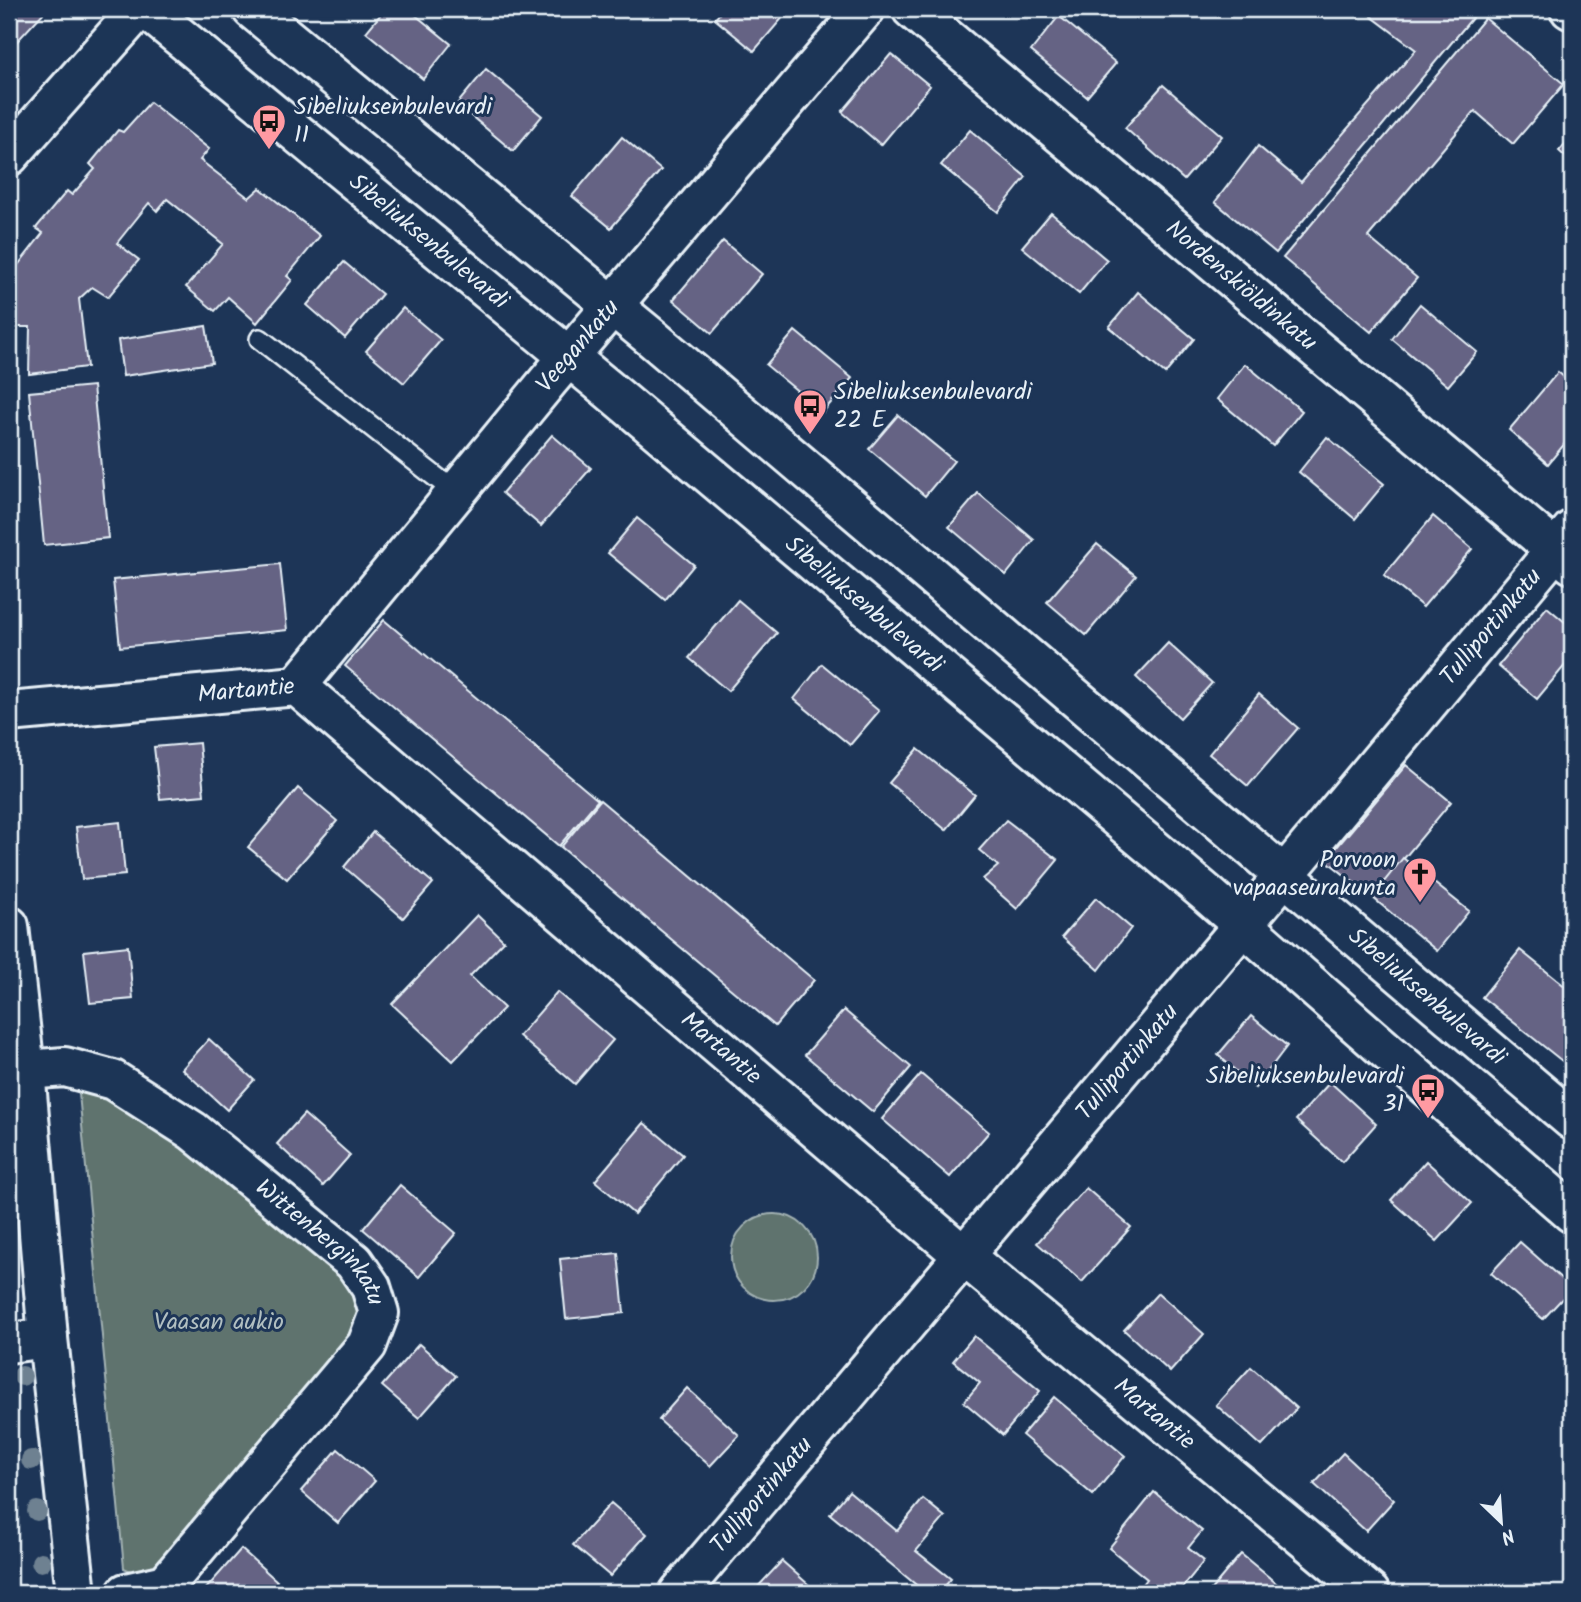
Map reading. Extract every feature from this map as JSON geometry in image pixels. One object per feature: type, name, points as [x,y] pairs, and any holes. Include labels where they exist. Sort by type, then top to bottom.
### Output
[{"type":"street","points":[[9,156],[139,9]]},
{"type":"street","name":"Sibeliuksenbulevardi","points":[[146,9],[569,357],[1243,925],[1572,1213]]},
{"type":"street","name":"Sibeliuksenbulevardi","points":[[252,9],[613,305],[1572,1120]]},
{"type":"street","name":"Veegankatu","points":[[297,686],[455,492],[864,9]]},
{"type":"street","name":"Nordenskiöldinkatu","points":[[912,9],[1567,548]]},
{"type":"street","name":"Tulliportinkatu","points":[[679,1593],[1284,876],[1567,548]]},
{"type":"street","name":"Martantie","points":[[9,712],[297,686],[964,1256],[1370,1593]]},
{"type":"street","points":[[9,926],[25,1070],[48,1338],[76,1593]]},
{"type":"street","name":"Wittenberginkatu","points":[[25,1070],[65,1067],[113,1080],[193,1131],[354,1262],[371,1287],[379,1313],[367,1345],[166,1584],[126,1593]]},
{"type":"street","points":[[9,1343],[48,1338]]},
{"type":"lane","points":[[260,339],[455,492]]},
{"type":"green space","name":"Vaasan aukio","points":[[78,1083],[152,1115],[338,1268],[361,1294],[359,1335],[146,1578],[124,1568]]},
{"type":"green space","points":[[766,1214],[782,1214],[805,1226],[814,1240],[817,1257],[814,1274],[805,1288],[782,1300],[766,1300],[750,1293],[738,1281],[731,1265],[731,1249],[738,1233],[750,1221]]},
{"type":"building","points":[[9,9],[47,9],[9,50]]},
{"type":"building","points":[[385,9],[408,9],[451,44],[423,79],[366,32]]},
{"type":"building","points":[[723,9],[790,9],[754,51],[715,19]]},
{"type":"building","points":[[1377,9],[1478,11],[1276,253],[1215,202],[1258,146],[1301,182],[1416,50],[1371,16]]},
{"type":"building","points":[[1059,16],[1116,63],[1087,97],[1031,51]]},
{"type":"building","points":[[1485,18],[1564,84],[1513,144],[1475,111],[1368,237],[1417,278],[1371,332],[1283,258]]},
{"type":"building","points":[[891,54],[930,86],[881,145],[842,112]]},
{"type":"building","points":[[486,69],[542,116],[513,151],[457,104]]},
{"type":"building","points":[[1163,85],[1222,136],[1184,180],[1125,128]]},
{"type":"building","points":[[150,102],[209,149],[200,160],[249,198],[260,188],[320,236],[287,276],[292,280],[257,323],[228,297],[215,311],[186,287],[223,244],[167,199],[157,211],[149,203],[117,243],[139,260],[108,297],[92,287],[79,299],[87,367],[29,374],[30,327],[17,327],[15,269],[43,233],[36,228],[67,191],[72,195],[95,169],[90,164],[118,130],[123,132]]},
{"type":"building","points":[[970,130],[1026,177],[998,212],[941,165]]},
{"type":"building","points":[[1572,136],[1572,163],[1559,151]]},
{"type":"building","points":[[622,137],[661,170],[611,228],[572,196]]},
{"type":"building","points":[[1051,213],[1107,260],[1079,294],[1022,247]]},
{"type":"building","points":[[723,241],[762,274],[712,333],[673,300]]},
{"type":"building","points":[[344,262],[382,294],[345,338],[307,305]]},
{"type":"building","points":[[1138,292],[1194,339],[1165,374],[1109,327]]},
{"type":"building","points":[[1420,304],[1477,352],[1448,386],[1392,339]]},
{"type":"building","points":[[403,308],[441,340],[404,383],[366,351]]},
{"type":"building","points":[[206,326],[212,363],[123,376],[118,340]]},
{"type":"building","points":[[795,331],[852,378],[823,412],[766,365]]},
{"type":"building","points":[[1245,364],[1302,411],[1273,446],[1217,399]]},
{"type":"building","points":[[1558,372],[1572,384],[1572,435],[1548,464],[1509,430]]},
{"type":"building","points":[[93,386],[108,538],[44,545],[29,392]]},
{"type":"building","points":[[898,415],[954,461],[925,496],[869,449]]},
{"type":"building","points":[[552,435],[591,468],[541,526],[502,493]]},
{"type":"building","points":[[1327,437],[1384,484],[1355,519],[1299,472]]},
{"type":"building","points":[[978,493],[1034,540],[1006,575],[949,527]]},
{"type":"building","points":[[1433,516],[1472,549],[1423,607],[1384,575]]},
{"type":"building","points":[[637,518],[694,565],[665,600],[608,553]]},
{"type":"building","points":[[1097,544],[1136,576],[1086,635],[1047,602]]},
{"type":"building","points":[[280,564],[287,630],[120,647],[113,580]]},
{"type":"building","points":[[738,600],[777,633],[728,691],[689,658]]},
{"type":"building","points":[[1547,607],[1572,628],[1572,657],[1537,699],[1498,666]]},
{"type":"building","points":[[384,620],[598,800],[559,846],[345,666]]},
{"type":"building","points":[[1168,643],[1212,683],[1180,718],[1136,677]]},
{"type":"building","points":[[822,664],[879,711],[850,745],[794,699]]},
{"type":"building","points":[[1259,694],[1298,728],[1248,786],[1209,754]]},
{"type":"building","points":[[199,743],[204,795],[160,799],[154,747]]},
{"type":"building","points":[[918,749],[975,795],[946,830],[889,783]]},
{"type":"building","points":[[1406,765],[1451,802],[1372,897],[1326,860]]},
{"type":"building","points":[[298,788],[337,821],[287,879],[248,847]]},
{"type":"building","points":[[600,800],[814,980],[775,1026],[561,847]]},
{"type":"building","points":[[1006,820],[1058,860],[1017,909],[983,879],[998,866],[979,850]]},
{"type":"building","points":[[120,822],[125,875],[82,879],[76,827]]},
{"type":"building","points":[[373,832],[433,883],[403,918],[344,867]]},
{"type":"building","name":"Porvoon vapaaseurakunta","points":[[1403,858],[1469,911],[1437,951],[1372,897]]},
{"type":"building","points":[[1096,898],[1131,928],[1099,970],[1062,937]]},
{"type":"building","points":[[477,915],[504,941],[470,976],[504,1008],[453,1061],[392,1004]]},
{"type":"building","points":[[128,946],[133,999],[90,1003],[84,951]]},
{"type":"building","points":[[1520,950],[1572,992],[1572,1069],[1482,997]]},
{"type":"building","points":[[557,992],[613,1040],[575,1084],[519,1036]]},
{"type":"building","points":[[844,1010],[911,1067],[873,1112],[805,1055]]},
{"type":"building","points":[[1251,1016],[1287,1046],[1255,1088],[1218,1055]]},
{"type":"building","points":[[209,1039],[254,1080],[227,1110],[182,1069]]},
{"type":"building","points":[[921,1074],[989,1132],[950,1177],[882,1119]]},
{"type":"building","points":[[1330,1082],[1376,1124],[1342,1162],[1296,1120]]},
{"type":"building","points":[[304,1114],[350,1155],[323,1186],[277,1144]]},
{"type":"building","points":[[644,1123],[683,1155],[634,1214],[595,1181]]},
{"type":"building","points":[[1426,1161],[1472,1203],[1437,1241],[1391,1200]]},
{"type":"building","points":[[400,1185],[456,1233],[419,1277],[363,1229]]},
{"type":"building","points":[[1086,1188],[1131,1227],[1082,1282],[1037,1243]]},
{"type":"building","points":[[1520,1242],[1572,1288],[1543,1319],[1491,1273]]},
{"type":"building","points":[[618,1253],[624,1313],[566,1319],[560,1259]]},
{"type":"building","points":[[1158,1293],[1204,1334],[1170,1372],[1124,1330]]},
{"type":"building","points":[[974,1336],[1040,1391],[1003,1435],[964,1402],[980,1383],[953,1361]]},
{"type":"building","points":[[419,1344],[456,1376],[419,1418],[382,1386]]},
{"type":"building","points":[[1251,1367],[1297,1408],[1262,1446],[1216,1405]]},
{"type":"building","points":[[687,1388],[739,1435],[710,1466],[659,1420]]},
{"type":"building","points":[[1054,1397],[1125,1456],[1093,1495],[1022,1435]]},
{"type":"building","points":[[338,1449],[375,1481],[338,1523],[301,1491]]},
{"type":"building","points":[[1343,1453],[1394,1500],[1366,1531],[1314,1484]]},
{"type":"building","points":[[849,1491],[897,1531],[923,1499],[945,1517],[916,1551],[951,1579],[939,1593],[926,1593],[830,1514]]},
{"type":"building","points":[[1154,1492],[1202,1531],[1188,1548],[1204,1561],[1178,1593],[1136,1593],[1147,1579],[1109,1548]]},
{"type":"building","points":[[611,1503],[647,1534],[610,1576],[573,1545]]},
{"type":"building","points":[[241,1549],[277,1581],[266,1593],[204,1591]]},
{"type":"building","points":[[1241,1554],[1288,1593],[1209,1592]]},
{"type":"building","points":[[782,1561],[818,1593],[752,1593]]},
{"type":"place","name":"Sibeliuksenbulevardi 11","points":[[269,151]]},
{"type":"place","name":"Sibeliuksenbulevardi 22 E","points":[[810,436]]},
{"type":"place","name":"Porvoon vapaaseurakunta","points":[[1420,904]]},
{"type":"place","name":"Sibeliuksenbulevardi 31","points":[[1428,1120]]}]
